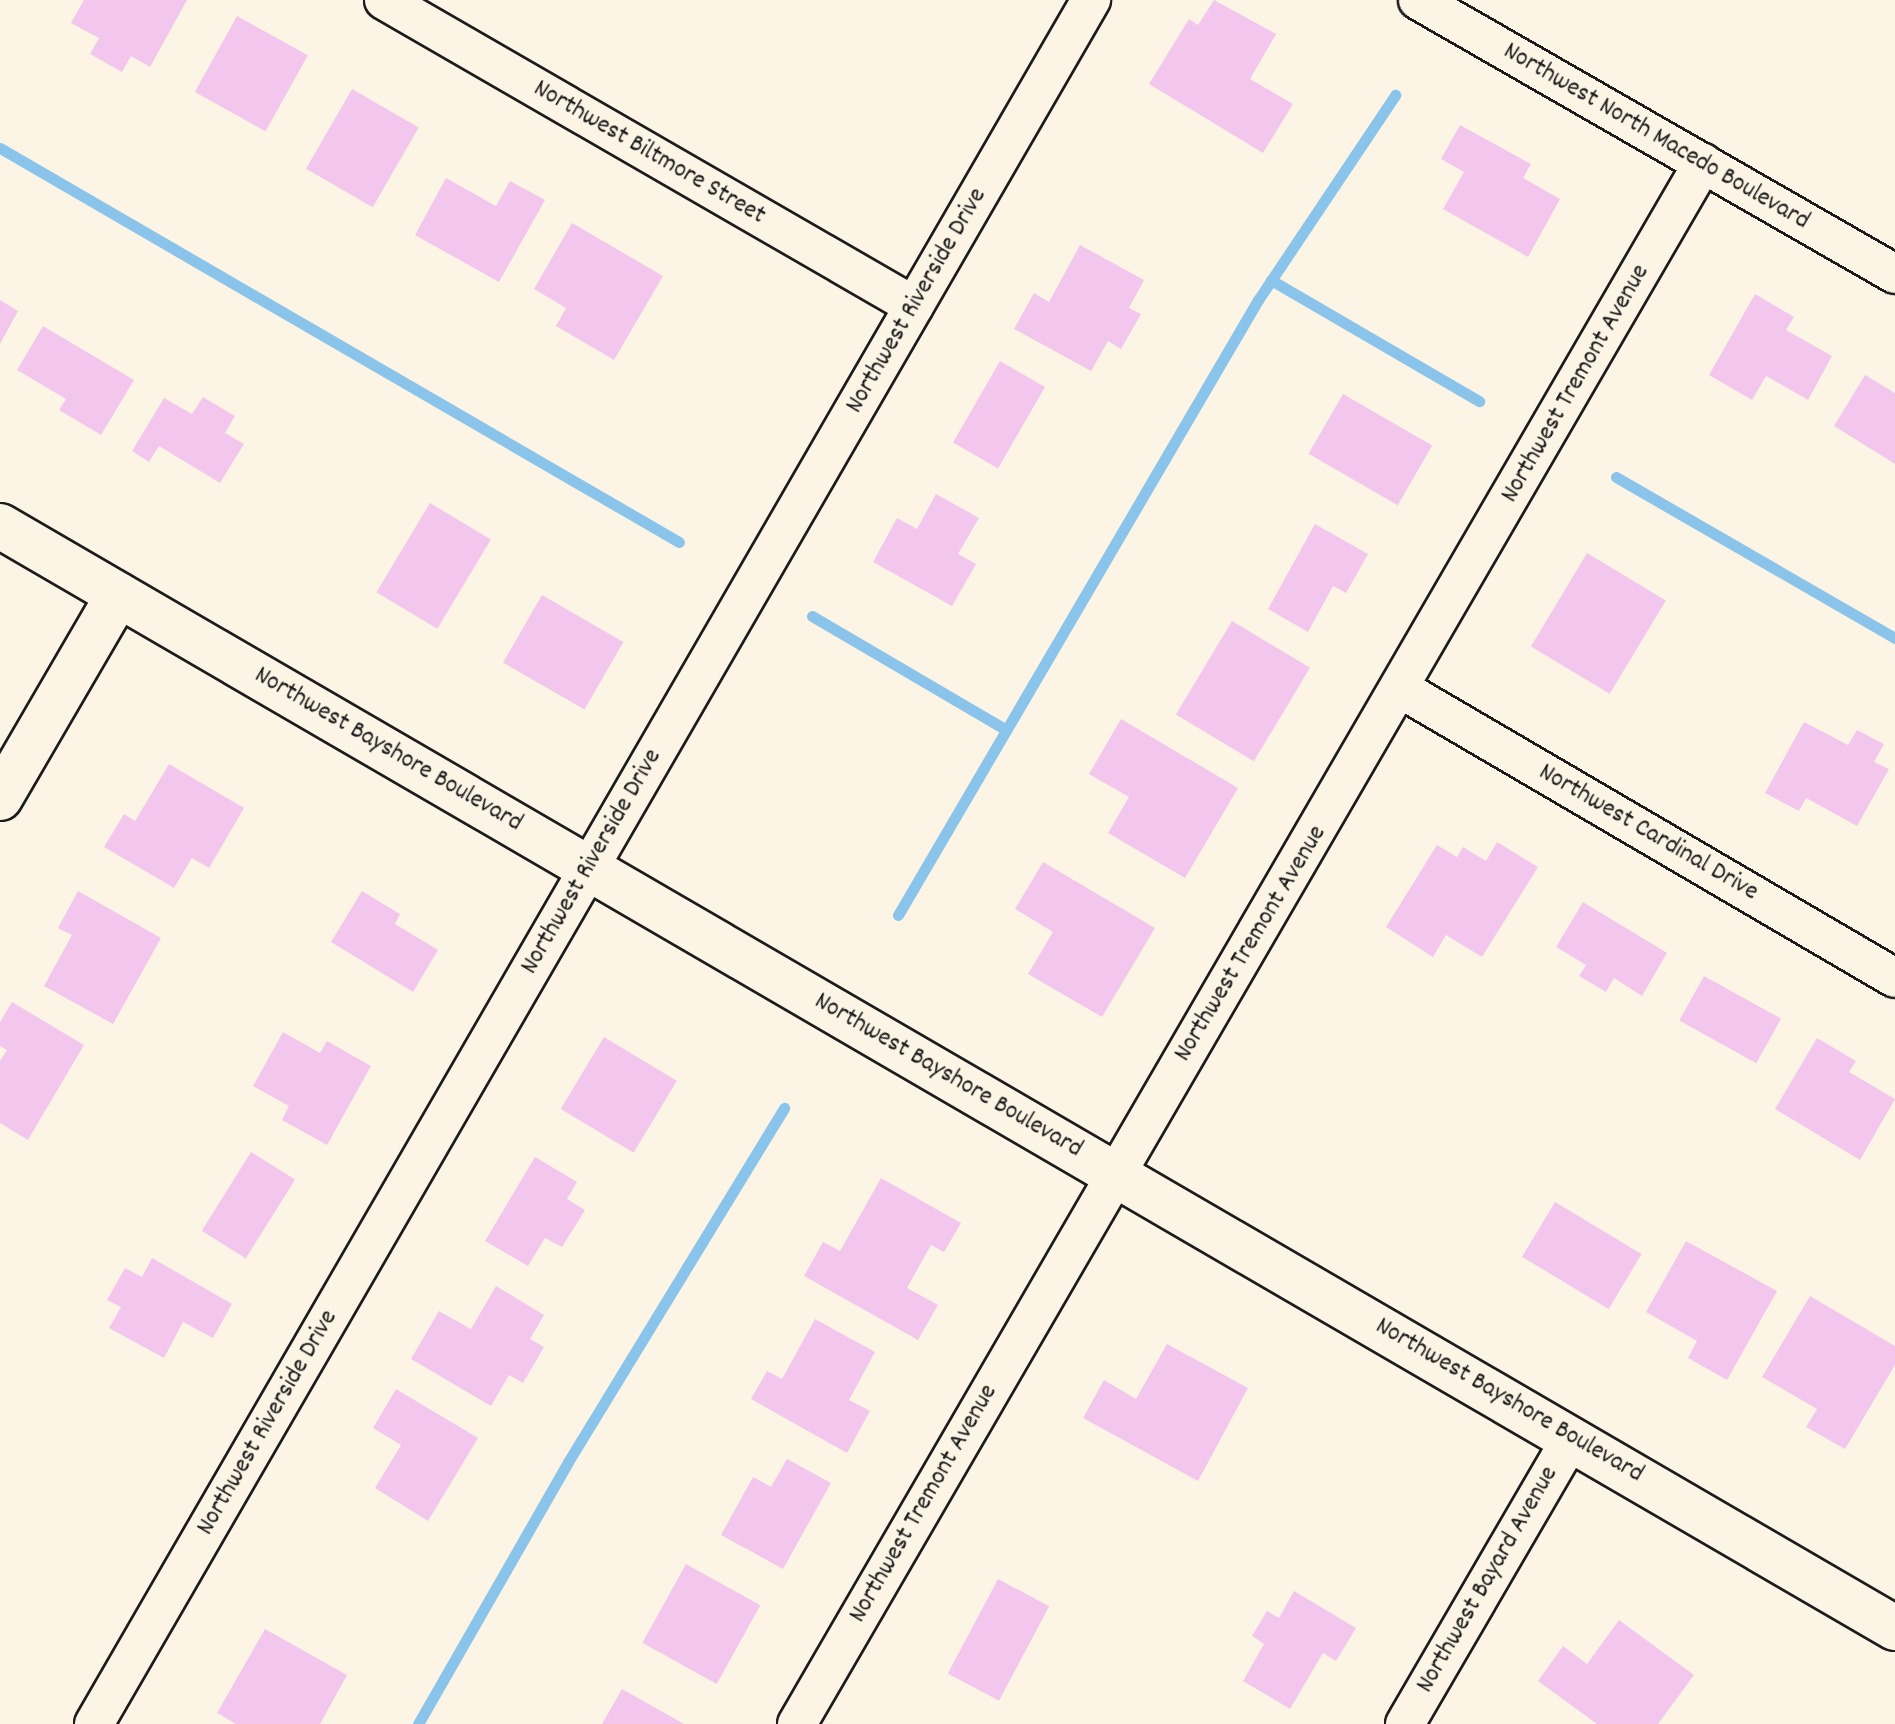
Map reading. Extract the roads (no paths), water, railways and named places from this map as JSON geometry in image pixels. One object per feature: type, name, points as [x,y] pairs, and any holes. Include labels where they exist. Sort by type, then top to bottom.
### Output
[{"type":"main road","name":"Northwest Bayshore Boulevard","points":[[0,526],[1572,1437],[1895,1628]]},
{"type":"main road","points":[[0,798],[118,595]]},
{"type":"street","name":"Northwest Biltmore Street","points":[[384,0],[914,306]]},
{"type":"street","name":"Northwest Riverside Drive","points":[[94,1724],[1091,0]]},
{"type":"street","name":"Northwest North Macedo Boulevard","points":[[1418,0],[1895,274]]},
{"type":"street","name":"Northwest Tremont Avenue","points":[[797,1724],[1401,689],[1703,163]]},
{"type":"street","name":"Northwest Cardinal Drive","points":[[1401,689],[1895,978]]},
{"type":"street","name":"Northwest Bayard Avenue","points":[[1405,1724],[1572,1437]]},
{"type":"waterway","points":[[898,915],[1258,300],[1395,95]]},
{"type":"waterway","points":[[0,148],[679,542]]},
{"type":"waterway","points":[[1271,280],[1479,401]]},
{"type":"waterway","points":[[1616,477],[1895,638]]},
{"type":"waterway","points":[[812,616],[1003,728]]},
{"type":"waterway","points":[[418,1724],[568,1462],[784,1108]]}]
